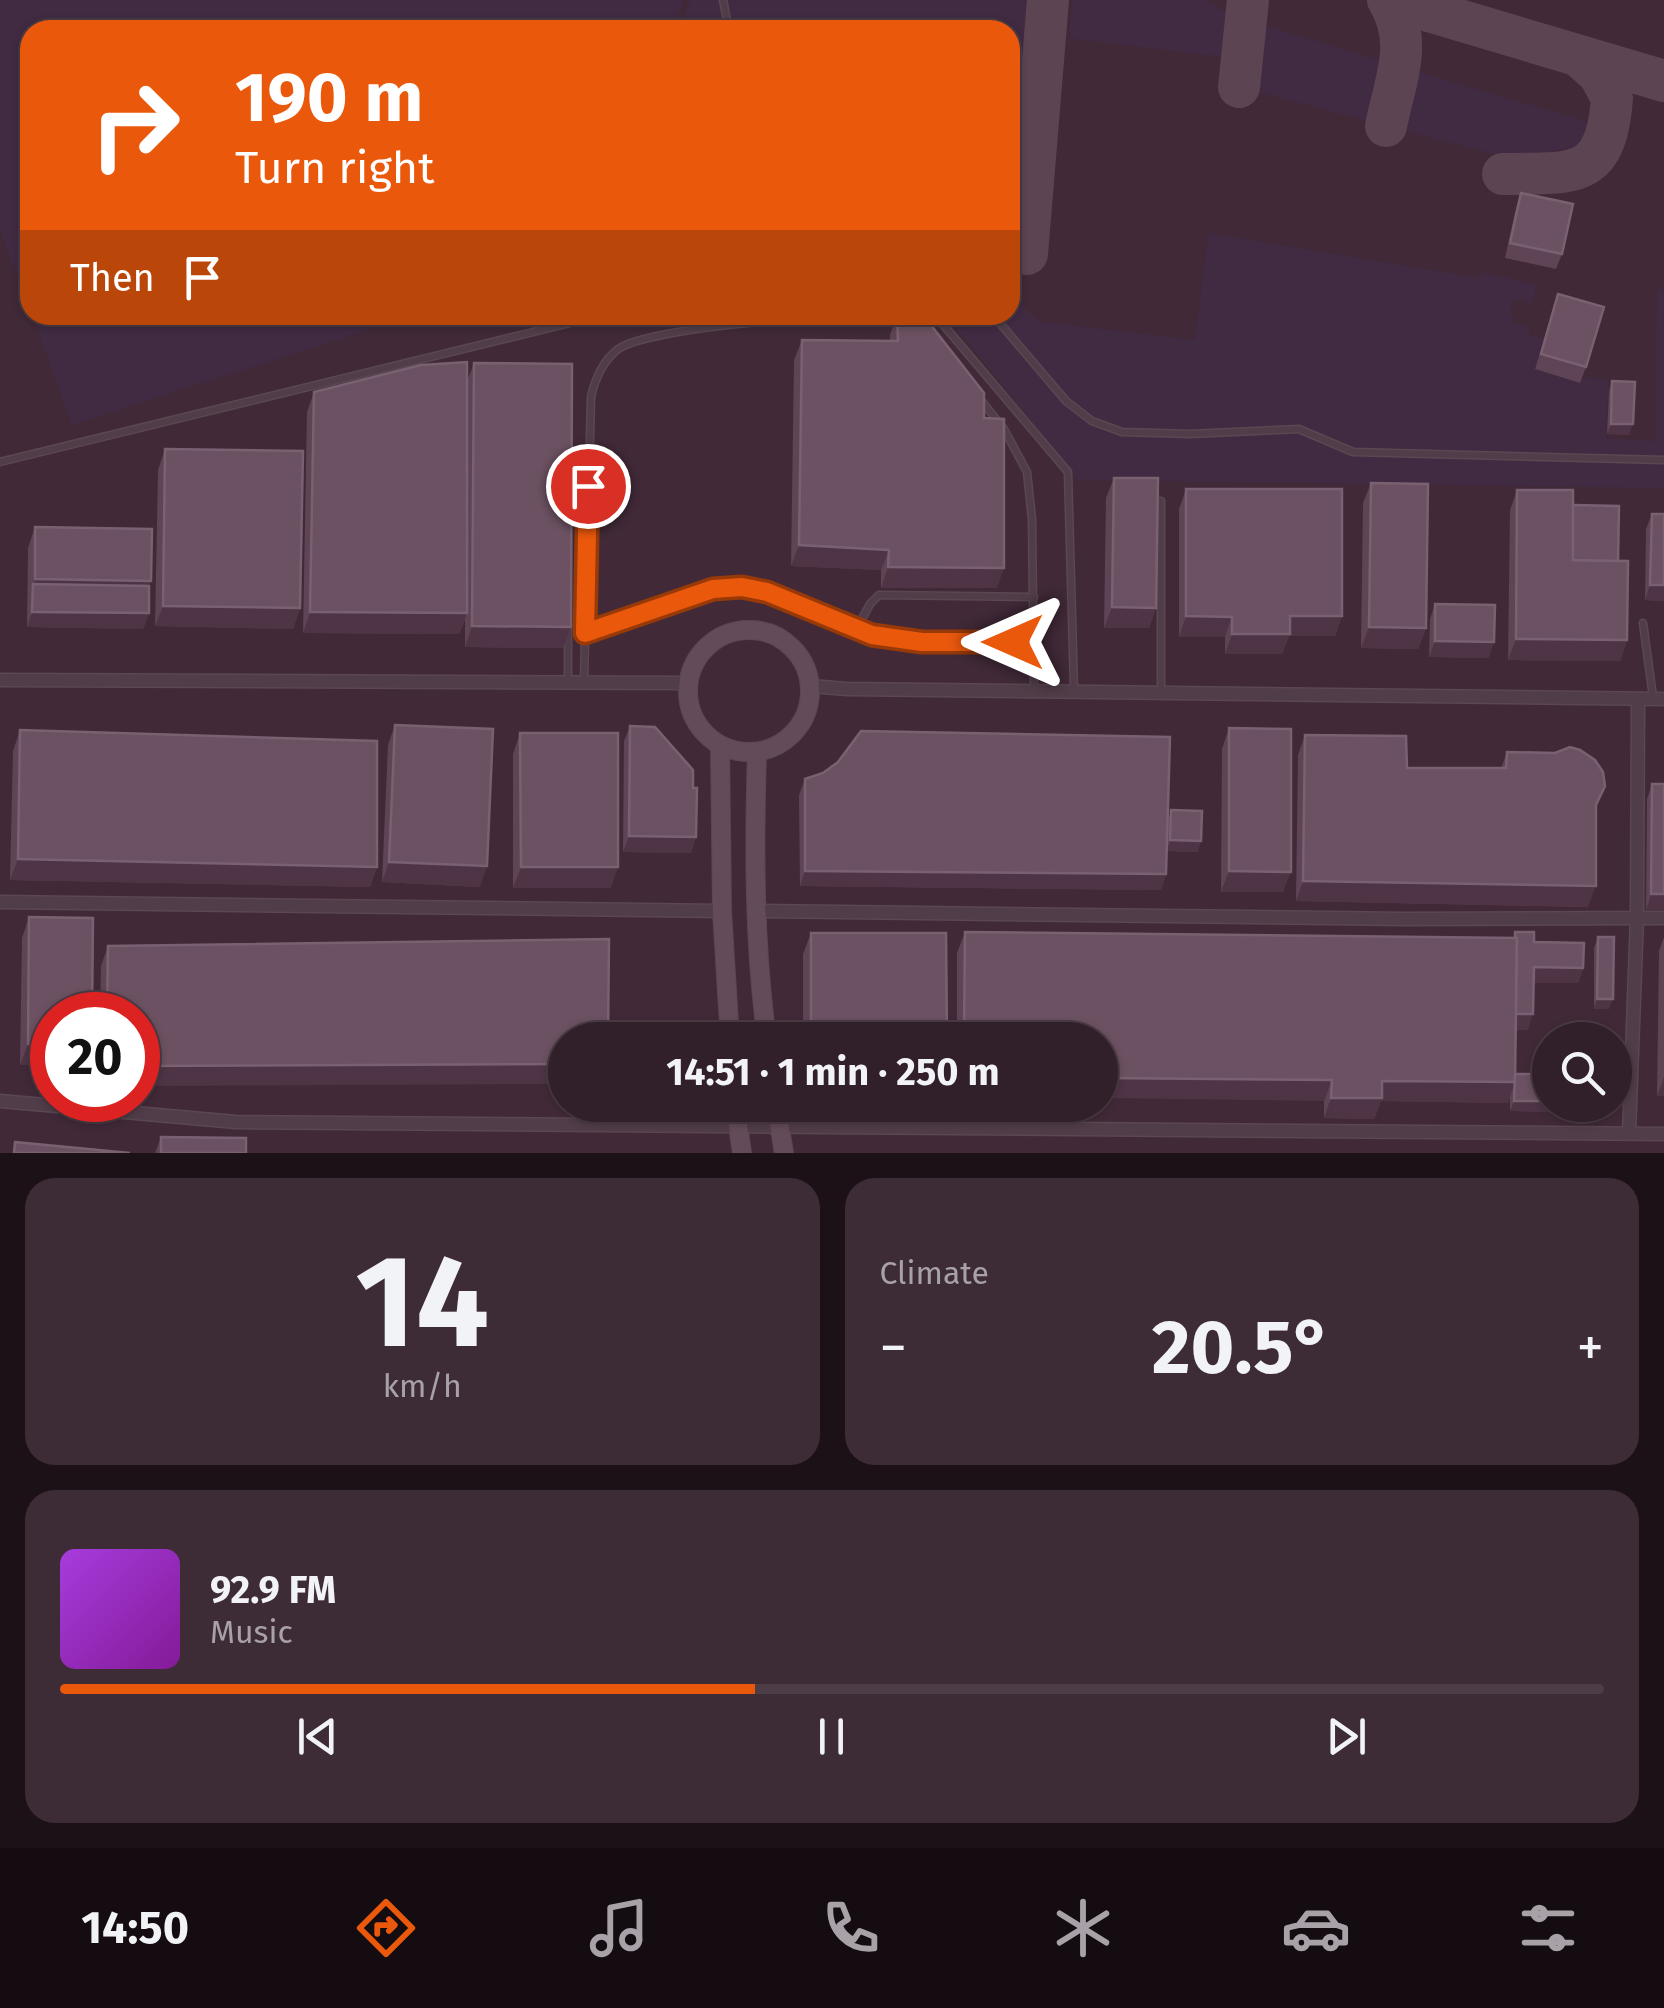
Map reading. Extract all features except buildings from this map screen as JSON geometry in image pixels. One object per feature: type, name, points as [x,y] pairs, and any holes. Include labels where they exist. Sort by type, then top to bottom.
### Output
[{"type":"street","points":[[749,630],[782,640],[805,666],[810,686],[808,707],[798,728],[780,744],[758,752],[740,752],[706,735],[694,720],[688,702],[692,666],[702,651],[731,632],[749,630]]},
{"type":"street","points":[[0,680],[688,682]]},
{"type":"street","points":[[810,686],[1659,698]]},
{"type":"street","points":[[1628,1133],[1636,918],[1638,699]]},
{"type":"street","points":[[720,745],[722,912],[729,1022]]},
{"type":"street","points":[[758,752],[757,911],[764,1022]]},
{"type":"street","points":[[0,902],[722,912]]},
{"type":"street","points":[[757,911],[1406,920],[1664,918]]},
{"type":"street","points":[[0,1101],[236,1122],[1664,1134]]},
{"type":"street","points":[[737,1122],[742,1153]]},
{"type":"street","points":[[779,1122],[784,1153]]},
{"type":"lane","points":[[0,462],[562,325]]},
{"type":"lane","points":[[584,682],[594,380],[618,349],[639,340],[749,325]]},
{"type":"lane","points":[[910,325],[915,327]]},
{"type":"lane","points":[[943,325],[1068,472],[1074,691]]},
{"type":"lane","points":[[1001,325],[1066,401],[1092,421],[1122,432],[1190,434],[1300,429],[1354,452],[1664,460]]},
{"type":"lane","points":[[979,398],[1004,428],[1027,472],[1034,597],[1034,691]]},
{"type":"lane","points":[[1160,501],[1161,693]]},
{"type":"lane","points":[[585,633],[713,589],[742,587],[796,603],[856,630],[922,642],[1034,642]]},
{"type":"lane","points":[[856,630],[879,596],[1034,597]]},
{"type":"lane","points":[[1644,623],[1659,698]]},
{"type":"lane","points":[[568,625],[568,682]]},
{"type":"shaded area","points":[[0,0],[684,0],[677,20],[20,20],[20,284],[0,231]]},
{"type":"shaded area","points":[[690,0],[1035,0],[1020,187],[1020,20],[683,20]]},
{"type":"shaded area","points":[[1072,0],[1204,0],[1235,17],[1228,85],[1221,83],[1224,57],[1069,38]]},
{"type":"shaded area","points":[[1262,25],[1387,62],[1375,123],[1251,90],[1255,32]]},
{"type":"shaded area","points":[[1412,70],[1595,124],[1597,138],[1582,145],[1514,159],[1398,129]]},
{"type":"shaded area","points":[[1208,233],[1479,278],[1481,272],[1537,285],[1532,304],[1514,298],[1509,313],[1515,316],[1513,323],[1530,327],[1529,336],[1544,339],[1535,369],[1580,383],[1583,376],[1608,380],[1606,438],[1655,441],[1657,289],[1664,290],[1664,488],[1078,480],[954,325],[1020,325],[1020,300],[1042,322],[1195,340]]},
{"type":"shaded area","points":[[36,325],[383,325],[72,425]]},
{"type":"taxiway","points":[[1027,254],[1048,0]]},
{"type":"taxiway","points":[[1239,87],[1248,0]]},
{"type":"taxiway","points":[[1386,126],[1401,47],[1396,16],[1388,0]]},
{"type":"taxiway","points":[[1392,0],[1664,81]]},
{"type":"taxiway","points":[[1503,174],[1566,171],[1593,159],[1608,126],[1612,98],[1599,74],[1581,58]]},
{"type":"route","points":[[588,486],[585,633],[689,596],[742,587],[767,592],[872,635],[922,642],[1013,642]]}]
